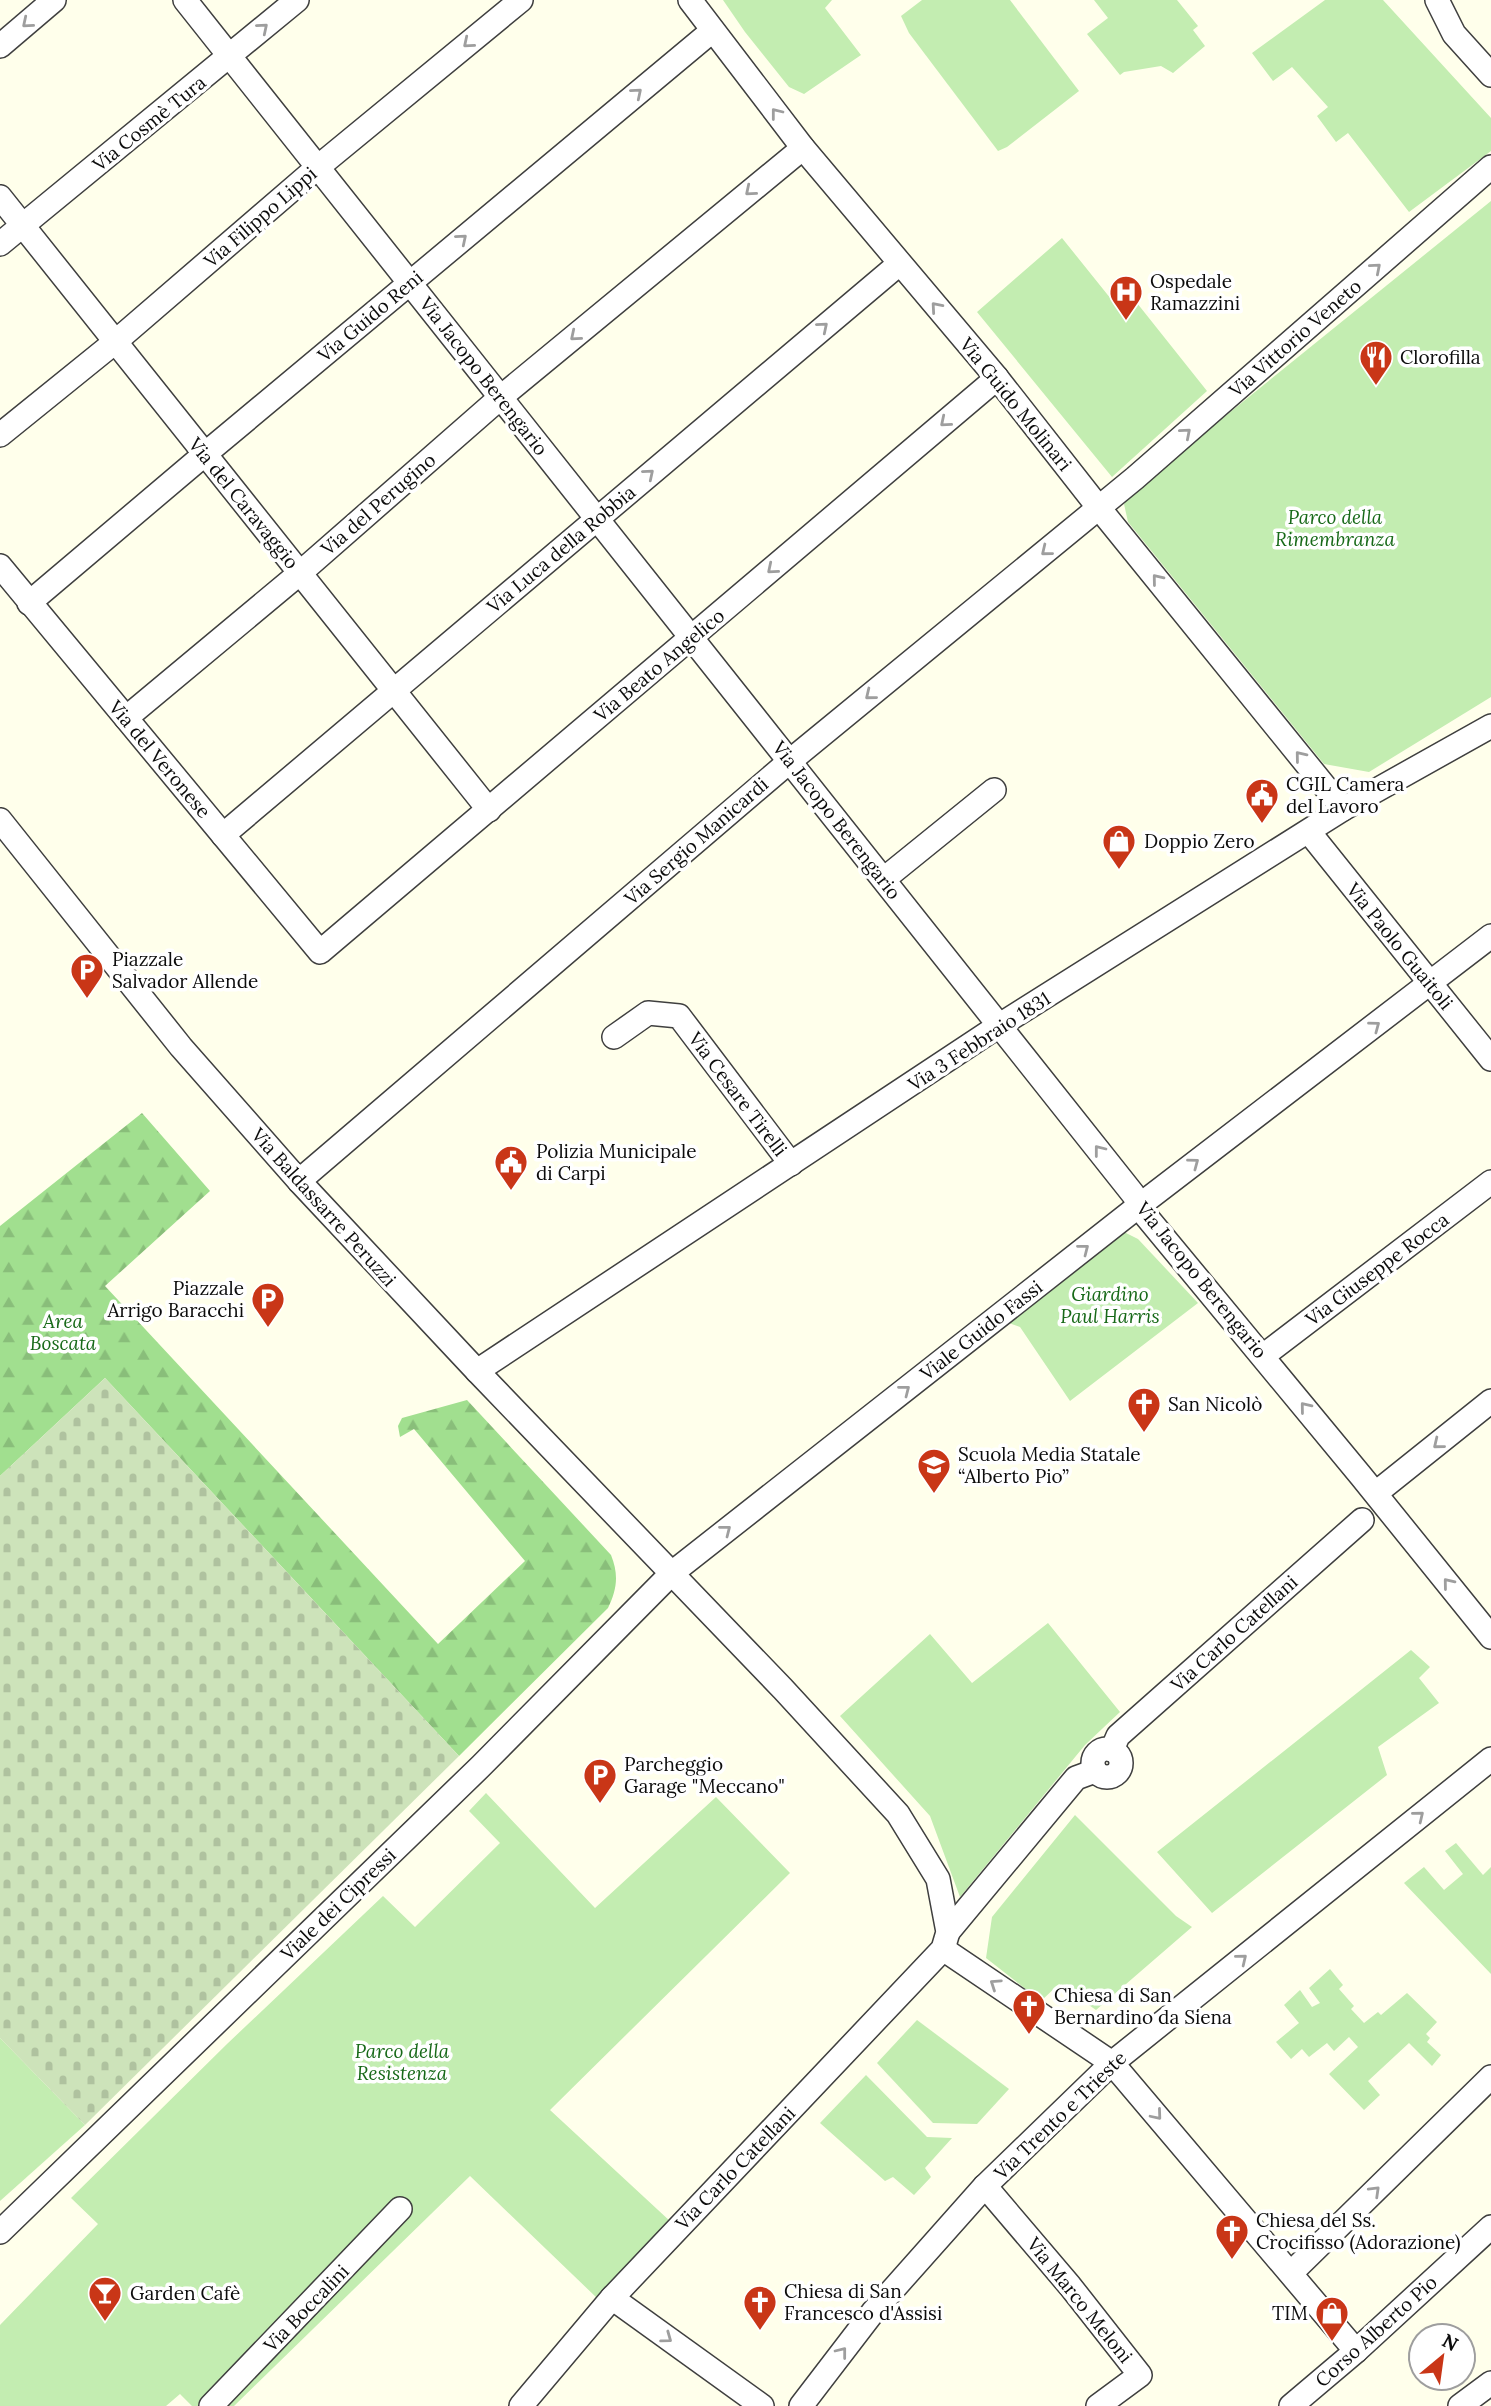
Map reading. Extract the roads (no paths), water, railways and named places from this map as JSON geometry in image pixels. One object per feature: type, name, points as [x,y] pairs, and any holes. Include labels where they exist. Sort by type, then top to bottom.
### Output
[{"type":"street","points":[[0,46],[54,0]]},
{"type":"street","name":"Via Jacopo Berengario","points":[[185,0],[1000,1025],[1146,1216],[1263,1356],[1374,1506],[1491,1637]]},
{"type":"street","name":"Via Cosmè Tura","points":[[0,244],[297,0]]},
{"type":"street","name":"Via Filippo Lippi","points":[[0,435],[115,342],[318,167],[521,0]]},
{"type":"street","name":"Via Guido Molinari","points":[[690,0],[803,148],[998,378],[1099,508],[1343,809]]},
{"type":"street","points":[[1437,0],[1454,33],[1491,75]]},
{"type":"street","name":"Via Guido Reni","points":[[29,603],[712,31]]},
{"type":"street","name":"Via del Perugino","points":[[127,718],[501,397],[803,148]]},
{"type":"street","name":"Via Vittorio Veneto","points":[[1099,508],[1491,167]]},
{"type":"street","name":"Via del Caravaggio","points":[[0,197],[489,810]]},
{"type":"street","name":"Via Luca della Robbia","points":[[223,835],[899,264]]},
{"type":"street","name":"Via Beato Angelico","points":[[320,952],[998,378]]},
{"type":"street","name":"Via Sergio Manicardi","points":[[299,1181],[790,761],[1099,508]]},
{"type":"street","name":"Via del Veronese","points":[[0,566],[320,952]]},
{"type":"street","name":"Via 3 Febbraio 1831","points":[[477,1371],[1000,1025],[1343,809],[1491,726]]},
{"type":"street","points":[[884,879],[994,790]]},
{"type":"street","name":"Via Baldassarre Peruzzi","points":[[0,820],[181,1047],[299,1181],[477,1371],[673,1573]]},
{"type":"street","name":"Via Paolo Guaitoli","points":[[1309,832],[1491,1059]]},
{"type":"street","name":"Viale Guido Fassi","points":[[673,1573],[1140,1205],[1491,936]]},
{"type":"street","name":"Via Cesare Tirelli","points":[[614,1037],[648,1013],[679,1016],[791,1164]]},
{"type":"street","name":"Via Giuseppe Rocca","points":[[1263,1356],[1491,1182]]},
{"type":"street","name":"Via Carlo Catellani","points":[[521,2406],[611,2298],[945,1940],[1076,1778],[1095,1771],[1093,1762],[1096,1754],[1104,1749],[1112,1750],[1118,1736],[1491,1401]]},
{"type":"street","points":[[673,1573],[898,1814],[938,1879],[945,1940],[1112,2063],[1351,2344]]},
{"type":"street","name":"Viale dei Cipressi","points":[[0,2232],[481,1766],[673,1573]]},
{"type":"street","name":"Via Trento e Trieste","points":[[801,2406],[873,2312],[985,2186],[1112,2063],[1491,1759]]},
{"type":"street","points":[[1292,2273],[1491,2077]]},
{"type":"street","name":"Via Marco Meloni","points":[[985,2186],[1070,2286],[1140,2375],[1098,2406]]},
{"type":"street","name":"Via Boccalini","points":[[211,2406],[400,2209]]},
{"type":"street","name":"Corso Alberto Pio","points":[[1292,2406],[1351,2344],[1491,2227]]},
{"type":"street","points":[[611,2298],[762,2406]]},
{"type":"street","points":[[1461,2406],[1491,2383]]},
{"type":"place","name":"Ospedale Ramazzini","points":[[1126,322]]},
{"type":"place","name":"Clorofilla","points":[[1376,387]]},
{"type":"place","name":"CGIL Camera del Lavoro","points":[[1262,825]]},
{"type":"place","name":"Doppio Zero","points":[[1119,871]]},
{"type":"place","name":"Piazzale Salvador Allende","points":[[87,1000]]},
{"type":"place","name":"Polizia Municipale di Carpi","points":[[511,1192]]},
{"type":"place","name":"Piazzale Arrigo Baracchi","points":[[268,1329]]},
{"type":"place","name":"San Nicolò","points":[[1144,1434]]},
{"type":"place","name":"Scuola Media Statale “Alberto Pio”","points":[[934,1495]]},
{"type":"place","name":"Parcheggio Garage \"Meccano\"","points":[[600,1805]]},
{"type":"place","name":"Chiesa di San Bernardino da Siena","points":[[1029,2036]]},
{"type":"place","name":"Chiesa del Ss. Crocifisso (Adorazione)","points":[[1232,2261]]},
{"type":"place","name":"Garden Cafè","points":[[105,2323]]},
{"type":"place","name":"Chiesa di San Francesco d'Assisi","points":[[760,2332]]},
{"type":"place","name":"TIM","points":[[1332,2343]]},
{"type":"park label","name":"Parco della Rimembranza","points":[[1335,528]]},
{"type":"park label","name":"Giardino Paul Harris","points":[[1110,1305]]},
{"type":"park label","name":"Area Boscata","points":[[63,1332]]},
{"type":"park label","name":"Parco della Resistenza","points":[[402,2062]]}]
